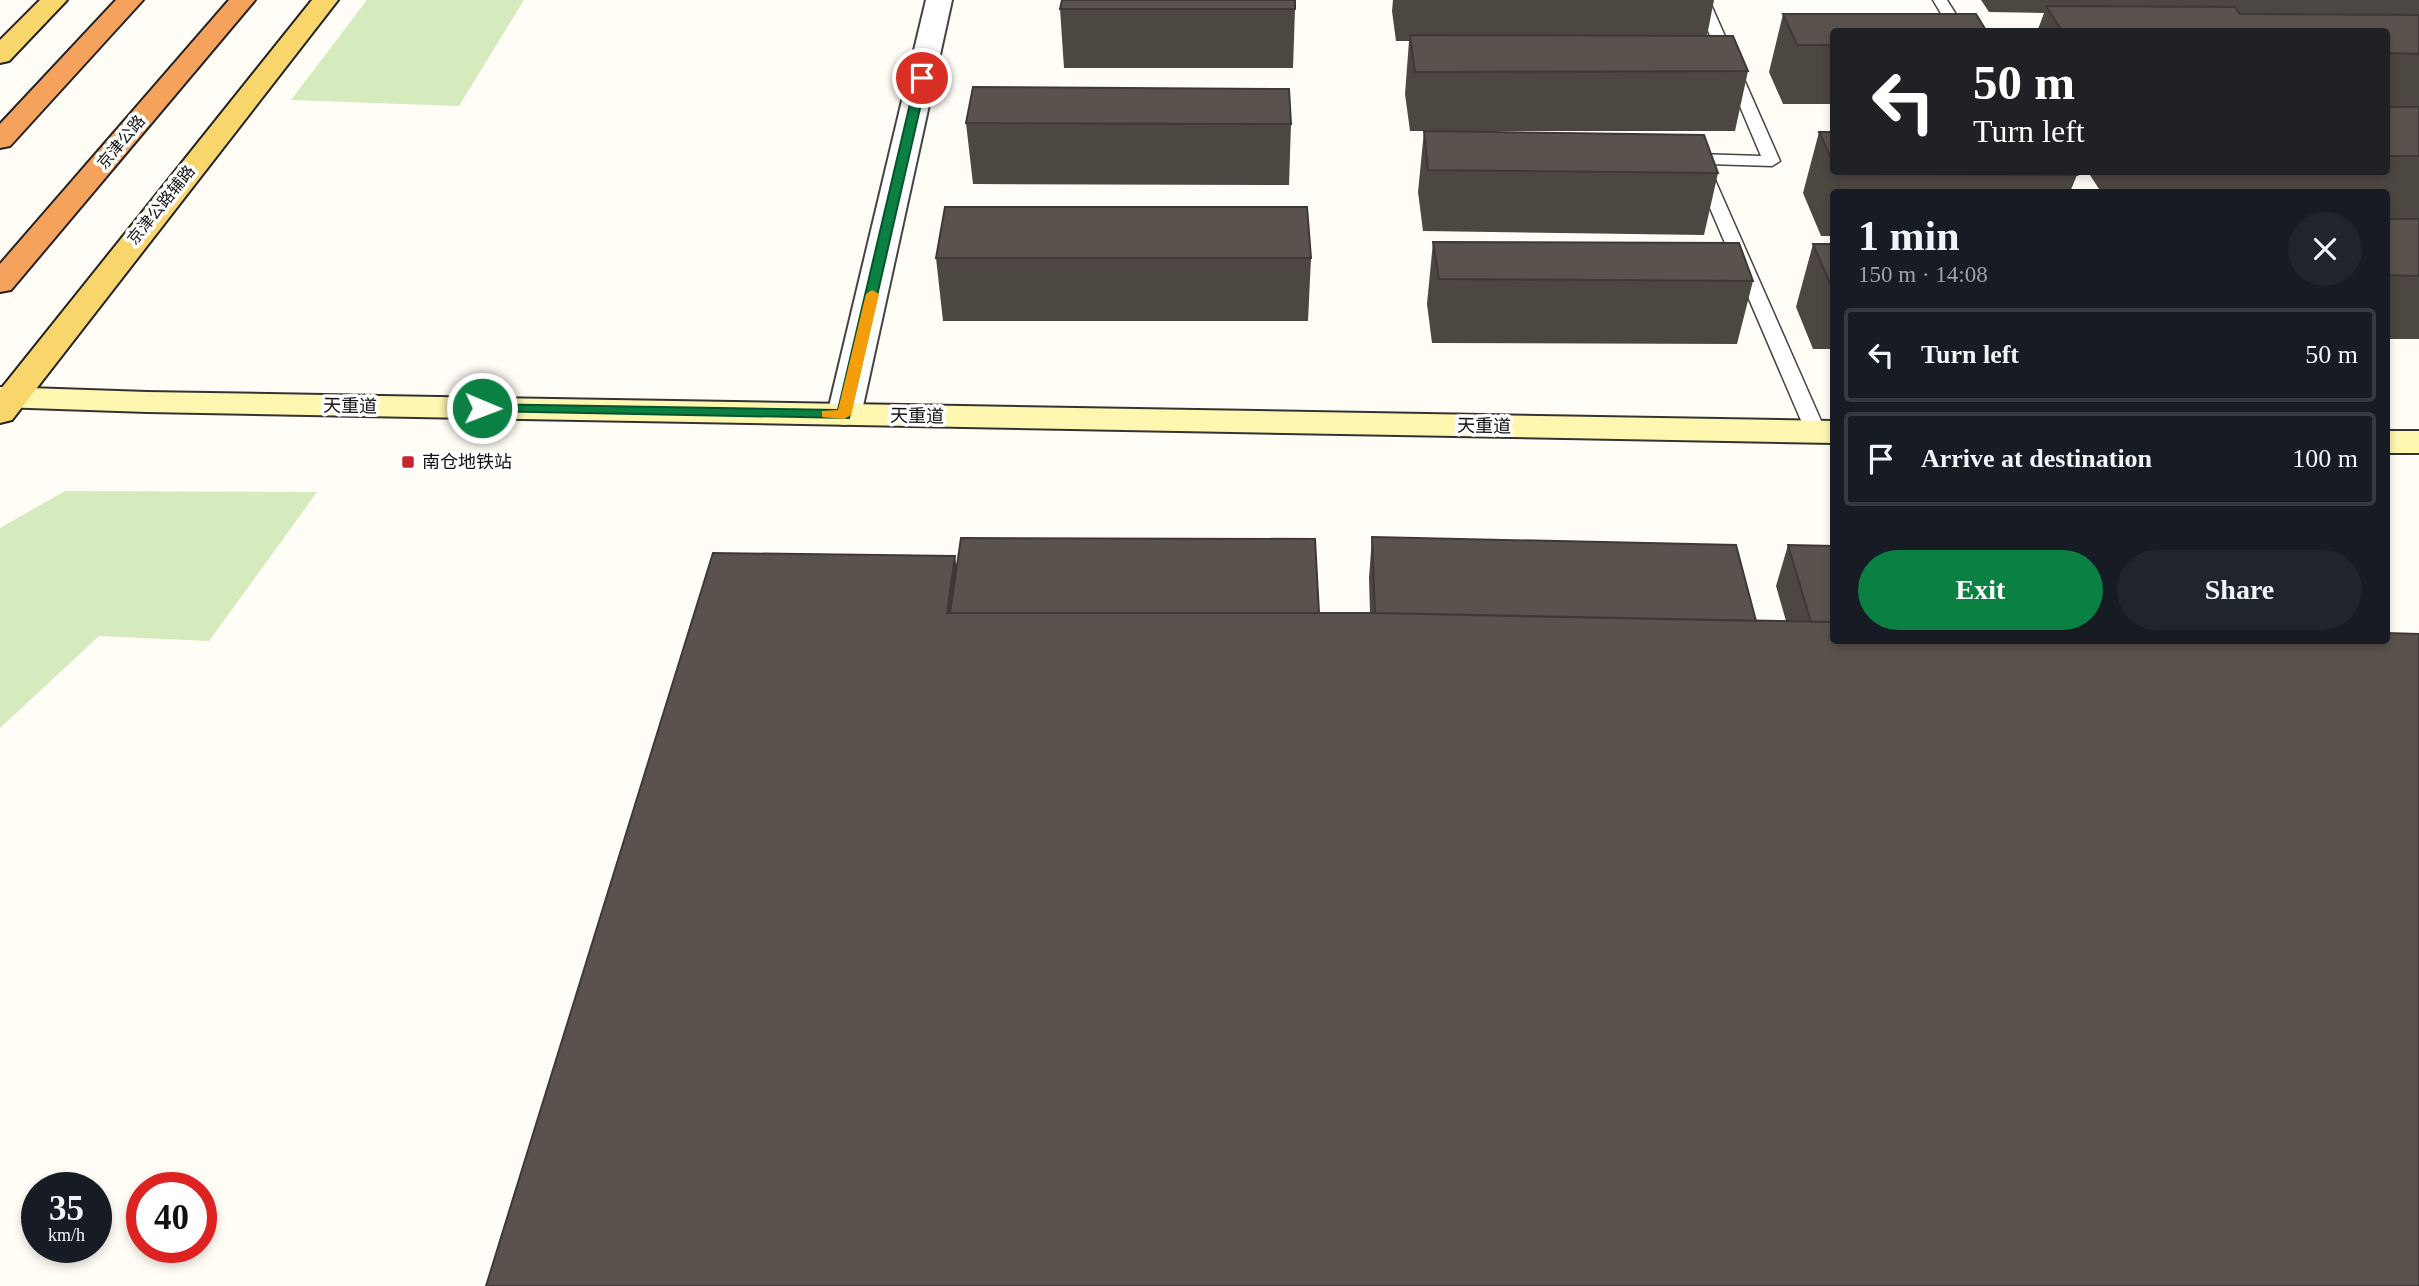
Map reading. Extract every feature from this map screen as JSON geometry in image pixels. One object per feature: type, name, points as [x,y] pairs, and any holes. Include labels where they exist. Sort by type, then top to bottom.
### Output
[{"type":"highway","points":[[0,140],[130,0]]},
{"type":"highway","name":"京津公路","points":[[0,283],[242,0]]},
{"type":"main road","points":[[0,55],[54,0]]},
{"type":"main road","name":"京津公路辅路","points":[[4,402],[325,0]]},
{"type":"street","points":[[844,415],[939,0]]},
{"type":"street","name":"天重道","points":[[4,402],[148,402],[1825,432]]},
{"type":"street","points":[[2390,442],[2419,442]]},
{"type":"lane","points":[[1702,0],[1772,160],[1697,159],[1825,432]]},
{"type":"lane","points":[[1940,0],[1958,28]]},
{"type":"green space","points":[[367,0],[524,0],[459,106],[291,100]]},
{"type":"green space","points":[[65,491],[317,492],[209,641],[99,636],[0,728],[0,528]]},
{"type":"building","points":[[1062,0],[1295,0],[1295,9],[1060,9]]},
{"type":"building","points":[[2046,6],[2235,7],[2240,14],[2419,15],[2419,54],[2390,53],[2390,28],[2060,28]]},
{"type":"building","points":[[1783,14],[1976,14],[1985,28],[1830,28],[1830,45],[1797,45]]},
{"type":"building","points":[[1410,35],[1733,36],[1748,71],[1415,72]]},
{"type":"building","points":[[973,87],[1289,89],[1291,124],[966,123]]},
{"type":"building","points":[[2390,107],[2419,107],[2419,156],[2390,156]]},
{"type":"building","points":[[1424,131],[1704,135],[1718,173],[1428,170]]},
{"type":"building","points":[[1819,132],[1830,132],[1830,156]]},
{"type":"building","points":[[945,207],[1307,207],[1311,258],[936,258]]},
{"type":"building","points":[[2390,219],[2419,219],[2419,276],[2390,275]]},
{"type":"building","points":[[1433,242],[1739,243],[1753,281],[1439,279]]},
{"type":"building","points":[[1813,244],[1830,244],[1830,284]]},
{"type":"building","points":[[1372,537],[1736,545],[1756,621],[1375,613]]},
{"type":"building","points":[[961,538],[1315,539],[1319,613],[950,613]]},
{"type":"building","points":[[1788,545],[1830,546],[1830,622],[1811,622]]},
{"type":"building","points":[[713,553],[955,556],[947,613],[1377,613],[1830,622],[1830,644],[2390,644],[2390,633],[2419,634],[2419,1286],[486,1286]]},
{"type":"slow traffic","points":[[827,414],[844,415],[872,294]]},
{"type":"place","name":"南仓地铁站","points":[[408,462]]},
{"type":"route","points":[[482,408],[844,415],[922,78]]}]
